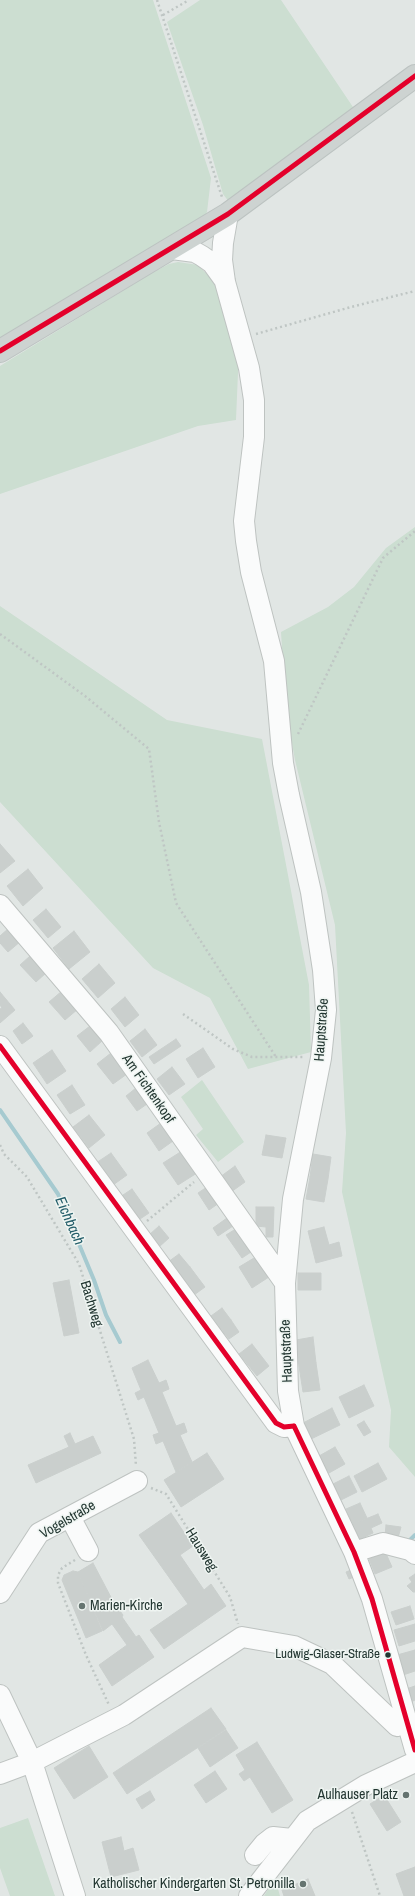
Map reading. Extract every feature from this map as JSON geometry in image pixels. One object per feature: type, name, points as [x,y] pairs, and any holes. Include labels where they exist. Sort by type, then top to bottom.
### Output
[{"type":"main road","points":[[0,351],[228,214],[415,76]]},
{"type":"street","points":[[225,282],[222,260],[223,243],[228,214]]},
{"type":"street","points":[[172,248],[195,252],[202,256],[212,263],[225,282]]},
{"type":"street","name":"Hauptstraße","points":[[225,282],[242,338],[254,400],[253,444],[244,521],[246,541],[251,572],[274,661],[284,769],[318,932],[324,970],[326,1010],[321,1058],[293,1200],[285,1283],[288,1391],[294,1426],[354,1552],[372,1600],[415,1750]]},
{"type":"street","name":"Am Fichtenkopf","points":[[0,905],[109,1033],[285,1283]]},
{"type":"street","points":[[0,1046],[276,1424],[284,1427],[294,1426]]},
{"type":"street","name":"Vogelstraße","points":[[0,1593],[39,1533],[136,1481]]},
{"type":"street","points":[[70,1517],[88,1551]]},
{"type":"street","points":[[354,1552],[373,1545],[384,1543],[410,1550],[415,1554]]},
{"type":"street","points":[[0,1774],[32,1762],[116,1720],[242,1637],[294,1646],[332,1664],[397,1726],[407,1722]]},
{"type":"street","points":[[0,1695],[32,1762],[75,1896]]},
{"type":"street","points":[[249,1896],[307,1821],[366,1785],[415,1762]]},
{"type":"street","points":[[255,1855],[264,1844],[272,1838],[292,1839]]},
{"type":"path","points":[[156,0],[163,15],[228,214]]},
{"type":"path","points":[[163,15],[189,0]]},
{"type":"path","points":[[242,338],[351,306],[415,291]]},
{"type":"path","points":[[297,735],[383,558],[415,531]]},
{"type":"path","points":[[0,634],[85,696],[149,749],[159,822],[176,903],[276,1057]]},
{"type":"path","points":[[183,1014],[233,1049],[252,1057],[321,1058]]},
{"type":"path","name":"Bachweg","points":[[0,1145],[4,1154],[28,1177],[79,1264],[134,1439],[136,1481]]},
{"type":"path","points":[[134,1231],[206,1172]]},
{"type":"path","name":"Hausweg","points":[[136,1481],[166,1494],[230,1597],[242,1637]]},
{"type":"path","points":[[88,1551],[62,1568],[58,1575],[58,1583],[86,1655],[116,1720]]},
{"type":"path","points":[[347,1796],[380,1896]]},
{"type":"green space","points":[[0,0],[153,0],[211,178],[207,212],[199,225],[0,346]]},
{"type":"green space","points":[[200,0],[281,0],[357,113],[229,202],[223,194],[203,125],[167,22]]},
{"type":"green space","points":[[178,262],[198,265],[217,285],[239,349],[236,420],[198,426],[0,494],[0,366],[152,273],[169,264]]},
{"type":"green space","points":[[415,527],[415,1477],[389,1447],[391,1410],[342,1192],[346,1133],[335,925],[295,760],[286,709],[281,632],[328,607],[354,587],[386,548]]},
{"type":"green space","points":[[0,606],[167,720],[262,739],[309,985],[311,1052],[248,1069],[210,998],[153,968],[0,802]]},
{"type":"green space","points":[[202,1080],[244,1142],[218,1162],[196,1135],[203,1129],[181,1097]]},
{"type":"green space","points":[[28,1818],[55,1896],[10,1896],[0,1868],[0,1828]]},
{"type":"green space","points":[[275,1878],[280,1896],[264,1896]]},
{"type":"building","points":[[0,844],[15,861],[0,873]]},
{"type":"building","points":[[28,869],[43,888],[23,906],[7,886]]},
{"type":"building","points":[[46,909],[61,927],[48,938],[33,920]]},
{"type":"building","points":[[9,928],[21,941],[8,952],[0,943],[0,936]]},
{"type":"building","points":[[74,931],[90,952],[69,969],[53,948]]},
{"type":"building","points":[[30,956],[46,973],[36,982],[20,965]]},
{"type":"building","points":[[99,964],[115,983],[98,998],[82,979]]},
{"type":"building","points":[[62,991],[78,1009],[65,1020],[49,1002]]},
{"type":"building","points":[[0,992],[15,1010],[0,1023],[0,1009],[2,1008],[0,1005]]},
{"type":"building","points":[[125,997],[139,1015],[125,1027],[111,1009]]},
{"type":"building","points":[[23,1023],[33,1036],[22,1044],[13,1031]]},
{"type":"building","points":[[90,1026],[102,1041],[90,1052],[77,1036]]},
{"type":"building","points":[[145,1029],[157,1045],[142,1057],[130,1041]]},
{"type":"building","points":[[176,1039],[181,1046],[154,1064],[149,1057]]},
{"type":"building","points":[[203,1048],[215,1067],[198,1078],[186,1059]]},
{"type":"building","points":[[52,1050],[66,1071],[47,1084],[33,1063]]},
{"type":"building","points":[[111,1053],[127,1074],[113,1084],[97,1064]]},
{"type":"building","points":[[172,1067],[185,1084],[169,1095],[157,1079]]},
{"type":"building","points":[[72,1085],[85,1105],[70,1114],[57,1095]]},
{"type":"building","points":[[136,1088],[147,1104],[137,1111],[126,1096]]},
{"type":"building","points":[[89,1115],[105,1135],[89,1148],[73,1127]]},
{"type":"building","points":[[161,1123],[173,1141],[159,1151],[147,1133]]},
{"type":"building","points":[[266,1135],[286,1138],[282,1158],[262,1155]]},
{"type":"building","points":[[182,1151],[197,1173],[178,1185],[163,1163]]},
{"type":"building","points":[[111,1153],[127,1175],[113,1185],[96,1163]]},
{"type":"building","points":[[313,1154],[331,1157],[328,1179],[310,1177]]},
{"type":"building","points":[[235,1166],[245,1182],[231,1192],[220,1177]]},
{"type":"building","points":[[310,1177],[328,1179],[324,1202],[306,1199]]},
{"type":"building","points":[[210,1185],[222,1201],[209,1210],[198,1193]]},
{"type":"building","points":[[132,1189],[149,1213],[137,1221],[120,1197]]},
{"type":"building","points":[[256,1207],[274,1207],[273,1237],[266,1237],[266,1227],[256,1226]]},
{"type":"building","points":[[227,1218],[233,1226],[218,1236],[213,1228]]},
{"type":"building","points":[[159,1226],[169,1238],[159,1247],[149,1235]]},
{"type":"building","points":[[239,1227],[254,1250],[242,1258],[226,1235]]},
{"type":"building","points":[[324,1227],[329,1245],[339,1242],[342,1256],[316,1263],[308,1231]]},
{"type":"building","points":[[179,1254],[190,1267],[179,1276],[168,1262]]},
{"type":"building","points":[[259,1255],[272,1275],[252,1288],[239,1267]]},
{"type":"building","points":[[190,1267],[205,1287],[194,1295],[179,1276]]},
{"type":"building","points":[[298,1273],[321,1273],[321,1290],[298,1290]]},
{"type":"building","points":[[69,1280],[79,1333],[64,1336],[53,1283]]},
{"type":"building","points":[[222,1308],[231,1320],[220,1328],[211,1316]]},
{"type":"building","points":[[231,1320],[239,1332],[229,1339],[220,1328]]},
{"type":"building","points":[[313,1337],[316,1363],[299,1366],[296,1340]]},
{"type":"building","points":[[252,1344],[269,1366],[257,1376],[239,1354]]},
{"type":"building","points":[[148,1360],[159,1383],[166,1380],[169,1389],[162,1392],[176,1426],[184,1423],[187,1432],[180,1435],[192,1462],[176,1472],[163,1441],[156,1444],[153,1435],[159,1433],[144,1397],[138,1400],[135,1393],[141,1390],[132,1368]]},
{"type":"building","points":[[316,1363],[320,1390],[303,1392],[299,1366]]},
{"type":"building","points":[[364,1385],[374,1406],[349,1418],[339,1397]]},
{"type":"building","points":[[332,1408],[340,1425],[311,1439],[303,1423]]},
{"type":"building","points":[[364,1421],[371,1432],[364,1436],[357,1425]]},
{"type":"building","points":[[70,1433],[75,1444],[93,1436],[101,1453],[36,1483],[28,1465],[69,1447],[64,1436]]},
{"type":"building","points":[[335,1447],[345,1464],[329,1473],[319,1456]]},
{"type":"building","points":[[207,1453],[224,1479],[181,1507],[164,1480]]},
{"type":"building","points":[[378,1463],[387,1479],[362,1492],[354,1476]]},
{"type":"building","points":[[349,1476],[357,1492],[341,1500],[333,1484]]},
{"type":"building","points":[[360,1503],[367,1518],[353,1524],[346,1509]]},
{"type":"building","points":[[171,1513],[193,1546],[180,1555],[204,1590],[211,1584],[226,1606],[164,1649],[150,1630],[188,1604],[139,1535]]},
{"type":"building","points":[[378,1514],[382,1523],[371,1528],[373,1533],[360,1539],[353,1524]]},
{"type":"building","points":[[386,1525],[401,1527],[398,1538],[385,1536]]},
{"type":"building","points":[[384,1549],[392,1567],[375,1574],[368,1556]]},
{"type":"building","points":[[93,1563],[114,1603],[123,1615],[122,1617],[136,1637],[139,1635],[154,1657],[112,1686],[99,1665],[127,1645],[112,1624],[103,1631],[78,1572]]},
{"type":"building","points":[[351,1570],[354,1577],[349,1579],[346,1572]]},
{"type":"building","name":"Marien-Kirche","points":[[73,1571],[78,1572],[102,1631],[86,1638],[62,1580],[64,1575]]},
{"type":"building","points":[[415,1574],[415,1592],[413,1592],[407,1586],[412,1582],[409,1578]]},
{"type":"building","points":[[410,1606],[414,1619],[396,1625],[391,1612]]},
{"type":"building","points":[[415,1624],[415,1641],[399,1646],[394,1630]]},
{"type":"building","points":[[415,1650],[415,1671],[403,1675],[397,1655]]},
{"type":"building","points":[[415,1686],[415,1700],[411,1702],[406,1689]]},
{"type":"building","points":[[211,1708],[226,1729],[127,1794],[113,1773]]},
{"type":"building","points":[[226,1730],[238,1748],[210,1767],[198,1748]]},
{"type":"building","points":[[257,1742],[293,1800],[272,1813],[250,1777],[244,1781],[239,1774],[245,1770],[236,1755]]},
{"type":"building","points":[[89,1746],[108,1777],[74,1799],[54,1768]]},
{"type":"building","points":[[215,1771],[227,1789],[206,1803],[194,1785]]},
{"type":"building","points":[[150,1791],[155,1800],[142,1809],[136,1799]]},
{"type":"building","points":[[384,1795],[401,1822],[387,1831],[370,1804]]},
{"type":"building","points":[[121,1837],[124,1851],[133,1848],[139,1870],[111,1877],[102,1842]]},
{"type":"building","points":[[415,1867],[415,1896],[404,1896],[396,1874]]},
{"type":"building","name":"Katholischer Kindergarten St. Petronilla","points":[[308,1879],[315,1896],[284,1896],[282,1890]]},
{"type":"waterway","name":"Eichbach","points":[[0,1110],[58,1194],[94,1280],[106,1315],[120,1342]]},
{"type":"waterway","points":[[409,1541],[415,1535]]},
{"type":"transit line","points":[[0,351],[228,214],[415,76]]},
{"type":"transit line","points":[[0,1046],[276,1423],[284,1427],[294,1426]]},
{"type":"transit line","points":[[294,1426],[354,1552],[372,1599],[415,1750]]},
{"type":"place","name":"Marien-Kirche","points":[[82,1606]]},
{"type":"place","name":"Ludwig-Glaser-Straße","points":[[388,1655]]},
{"type":"place","name":"Aulhauser Platz","points":[[406,1795]]},
{"type":"place","name":"Katholischer Kindergarten St. Petronilla","points":[[303,1884]]}]
